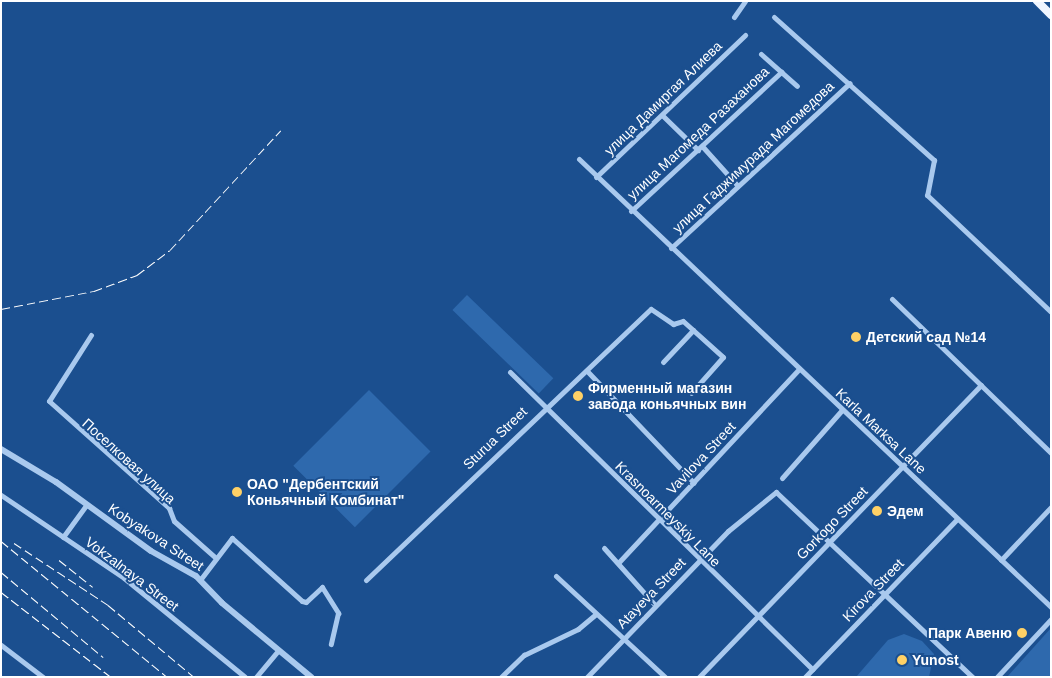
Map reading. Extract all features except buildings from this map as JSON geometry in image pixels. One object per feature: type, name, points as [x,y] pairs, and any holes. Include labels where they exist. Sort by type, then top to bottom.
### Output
[{"type":"main road","points":[[1037,1],[1051,15]]},
{"type":"street","points":[[734,17],[745,1]]},
{"type":"street","points":[[774,16],[934,160],[927,195],[1049,310],[1051,303]]},
{"type":"street","name":"улица Дамиргая Алиева","points":[[596,177],[663,116],[745,35]]},
{"type":"street","points":[[761,54],[797,86]]},
{"type":"street","name":"улица Магомеда Разаханова","points":[[630,211],[781,72]]},
{"type":"street","name":"улица Гаджимурада Магомедова","points":[[671,248],[737,185],[850,83]]},
{"type":"street","points":[[663,116],[700,148],[737,185]]},
{"type":"street","name":"Karla Marksa Lane","points":[[579,159],[630,211],[1051,606]]},
{"type":"street","points":[[892,299],[1051,453]]},
{"type":"street","name":"Sturua Street","points":[[366,580],[545,406],[588,372],[643,315],[658,310],[672,324],[683,321],[693,330]]},
{"type":"street","points":[[663,362],[693,330],[723,357],[691,393]]},
{"type":"street","name":"Поселковая улица","points":[[92,335],[50,400],[216,558]]},
{"type":"street","name":"Vavilova Street","points":[[619,562],[799,370]]},
{"type":"street","name":"Krasnoarmeyskiy Lane","points":[[510,372],[756,619],[812,669]]},
{"type":"street","points":[[588,372],[694,483]]},
{"type":"street","name":"Gorkogo Street","points":[[699,677],[830,540],[903,468],[980,385]]},
{"type":"street","points":[[782,478],[842,410]]},
{"type":"street","name":"Kobyakova Street","points":[[1,449],[200,580],[311,677]]},
{"type":"street","name":"Atayeva Street","points":[[587,677],[698,561],[762,500],[781,493],[830,540]]},
{"type":"street","name":"Vokzalnaya Street","points":[[1,495],[124,578],[245,677]]},
{"type":"street","points":[[63,537],[86,505]]},
{"type":"street","points":[[1001,560],[1051,507]]},
{"type":"street","name":"Kirova Street","points":[[804,677],[957,519]]},
{"type":"street","points":[[200,580],[232,538],[302,601],[306,602],[322,587],[338,612],[331,644]]},
{"type":"street","points":[[830,540],[972,677]]},
{"type":"street","points":[[604,548],[619,562],[655,605]]},
{"type":"street","points":[[556,576],[665,677]]},
{"type":"street","points":[[501,677],[524,655],[578,629],[596,614]]},
{"type":"street","points":[[997,677],[1051,619]]},
{"type":"street","points":[[1,646],[43,677]]},
{"type":"street","points":[[256,677],[279,650]]},
{"type":"shaded area","points":[[467,295],[553,378],[539,393],[452,310]]},
{"type":"shaded area","points":[[369,390],[431,452],[355,527],[293,466]]},
{"type":"shaded area","points":[[1051,628],[1051,677],[1007,677]]},
{"type":"shaded area","name":"Yunost","points":[[904,634],[922,641],[934,654],[929,677],[856,677],[888,640]]},
{"type":"railway","points":[[1,309],[94,291],[137,275],[170,250],[281,130]]},
{"type":"railway","points":[[1,541],[167,677]]},
{"type":"railway","points":[[14,543],[108,605],[194,677]]},
{"type":"railway","points":[[59,560],[93,587]]},
{"type":"railway","points":[[1,572],[103,657]]},
{"type":"railway","points":[[1,592],[111,677]]},
{"type":"place","name":"Детский сад №14","points":[[856,337]]},
{"type":"place","name":"Фирменный магазин завода коньячных вин","points":[[578,396]]},
{"type":"place","name":"ОАО \"Дербентский Коньячный Комбинат\"","points":[[237,492]]},
{"type":"place","name":"Эдем","points":[[877,511]]},
{"type":"place","name":"Парк Авеню","points":[[1022,633]]},
{"type":"place","name":"Yunost","points":[[902,660]]}]
